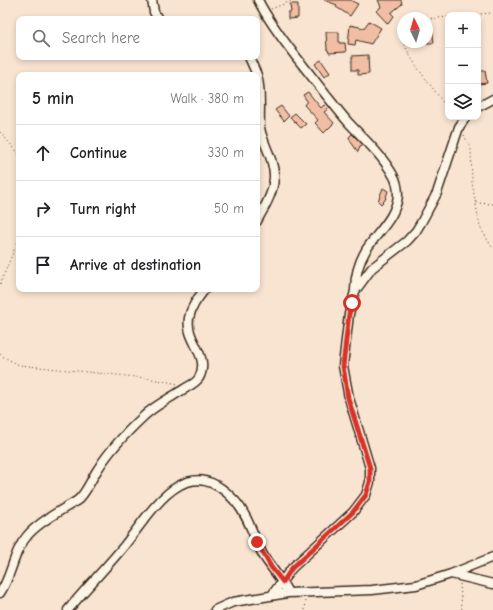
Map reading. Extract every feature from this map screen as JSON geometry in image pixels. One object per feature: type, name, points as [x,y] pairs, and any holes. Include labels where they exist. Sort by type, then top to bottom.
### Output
[{"type":"street","points":[[152,0],[156,16]]},
{"type":"street","points":[[258,0],[286,44],[329,99],[388,166],[396,180],[398,196],[395,210],[361,259],[349,314],[343,366],[348,398],[370,468],[370,482],[366,495],[353,512],[292,568],[272,595]]},
{"type":"street","points":[[250,60],[256,72]]},
{"type":"street","points":[[481,105],[493,99]]},
{"type":"street","points":[[355,291],[372,268],[407,241],[422,222],[437,192],[459,127],[464,120]]},
{"type":"street","points":[[260,130],[262,139],[273,164],[275,177],[274,186],[260,215]]},
{"type":"street","points":[[0,593],[20,545],[27,535],[36,527],[78,500],[88,489],[98,468],[145,415],[198,380],[203,362],[199,349],[191,337],[189,319],[192,307],[203,292]]},
{"type":"street","points":[[68,610],[124,546],[151,509],[163,496],[183,484],[192,481],[208,482],[215,485],[236,502],[263,554],[283,582],[288,593]]},
{"type":"street","points":[[215,610],[233,602],[288,593],[394,588],[416,585],[455,575],[493,557]]},
{"type":"street","points":[[455,575],[493,584]]},
{"type":"path","points":[[265,11],[294,0]]},
{"type":"path","points":[[481,13],[493,13]]},
{"type":"path","points":[[433,18],[445,17]]},
{"type":"path","points":[[406,48],[445,106]]},
{"type":"path","points":[[459,127],[471,149],[472,183],[480,227],[493,249]]},
{"type":"path","points":[[0,132],[16,151]]},
{"type":"path","points":[[475,203],[493,204]]},
{"type":"path","points":[[0,284],[16,245]]},
{"type":"path","points":[[0,354],[19,365],[146,378],[189,386]]},
{"type":"path","points":[[455,575],[462,610]]},
{"type":"path","points":[[305,610],[307,592]]},
{"type":"building","points":[[324,0],[350,0],[358,4],[350,16],[336,7],[337,5]]},
{"type":"building","points":[[378,0],[401,0],[402,4],[391,13],[394,16],[388,24],[376,11],[381,7]]},
{"type":"building","points":[[290,4],[298,4],[298,18],[288,19],[288,12],[291,12]]},
{"type":"building","points":[[369,21],[381,28],[371,44],[356,40],[355,45],[348,44],[350,25],[364,28]]},
{"type":"building","points":[[326,32],[339,32],[339,43],[345,43],[346,52],[329,53],[327,50]]},
{"type":"building","points":[[368,55],[369,74],[358,75],[358,70],[352,70],[352,56]]},
{"type":"building","points":[[321,60],[330,73],[324,77],[315,64]]},
{"type":"building","points":[[481,71],[485,71],[487,83],[481,84]]},
{"type":"building","points":[[308,92],[321,108],[324,105],[328,109],[324,112],[334,123],[324,133],[315,123],[318,120],[304,105],[307,101],[303,95]]},
{"type":"building","points":[[281,106],[289,116],[284,121],[275,110]]},
{"type":"building","points":[[295,113],[306,124],[301,128],[290,117]]},
{"type":"building","points":[[352,134],[363,145],[360,146],[358,152],[349,137]]},
{"type":"building","points":[[383,188],[388,191],[385,200],[381,204],[378,201]]},
{"type":"route","points":[[257,542],[271,567],[283,582],[292,568],[353,512],[366,495],[371,476],[370,468],[362,437],[348,398],[343,366],[349,314],[352,303]]}]
